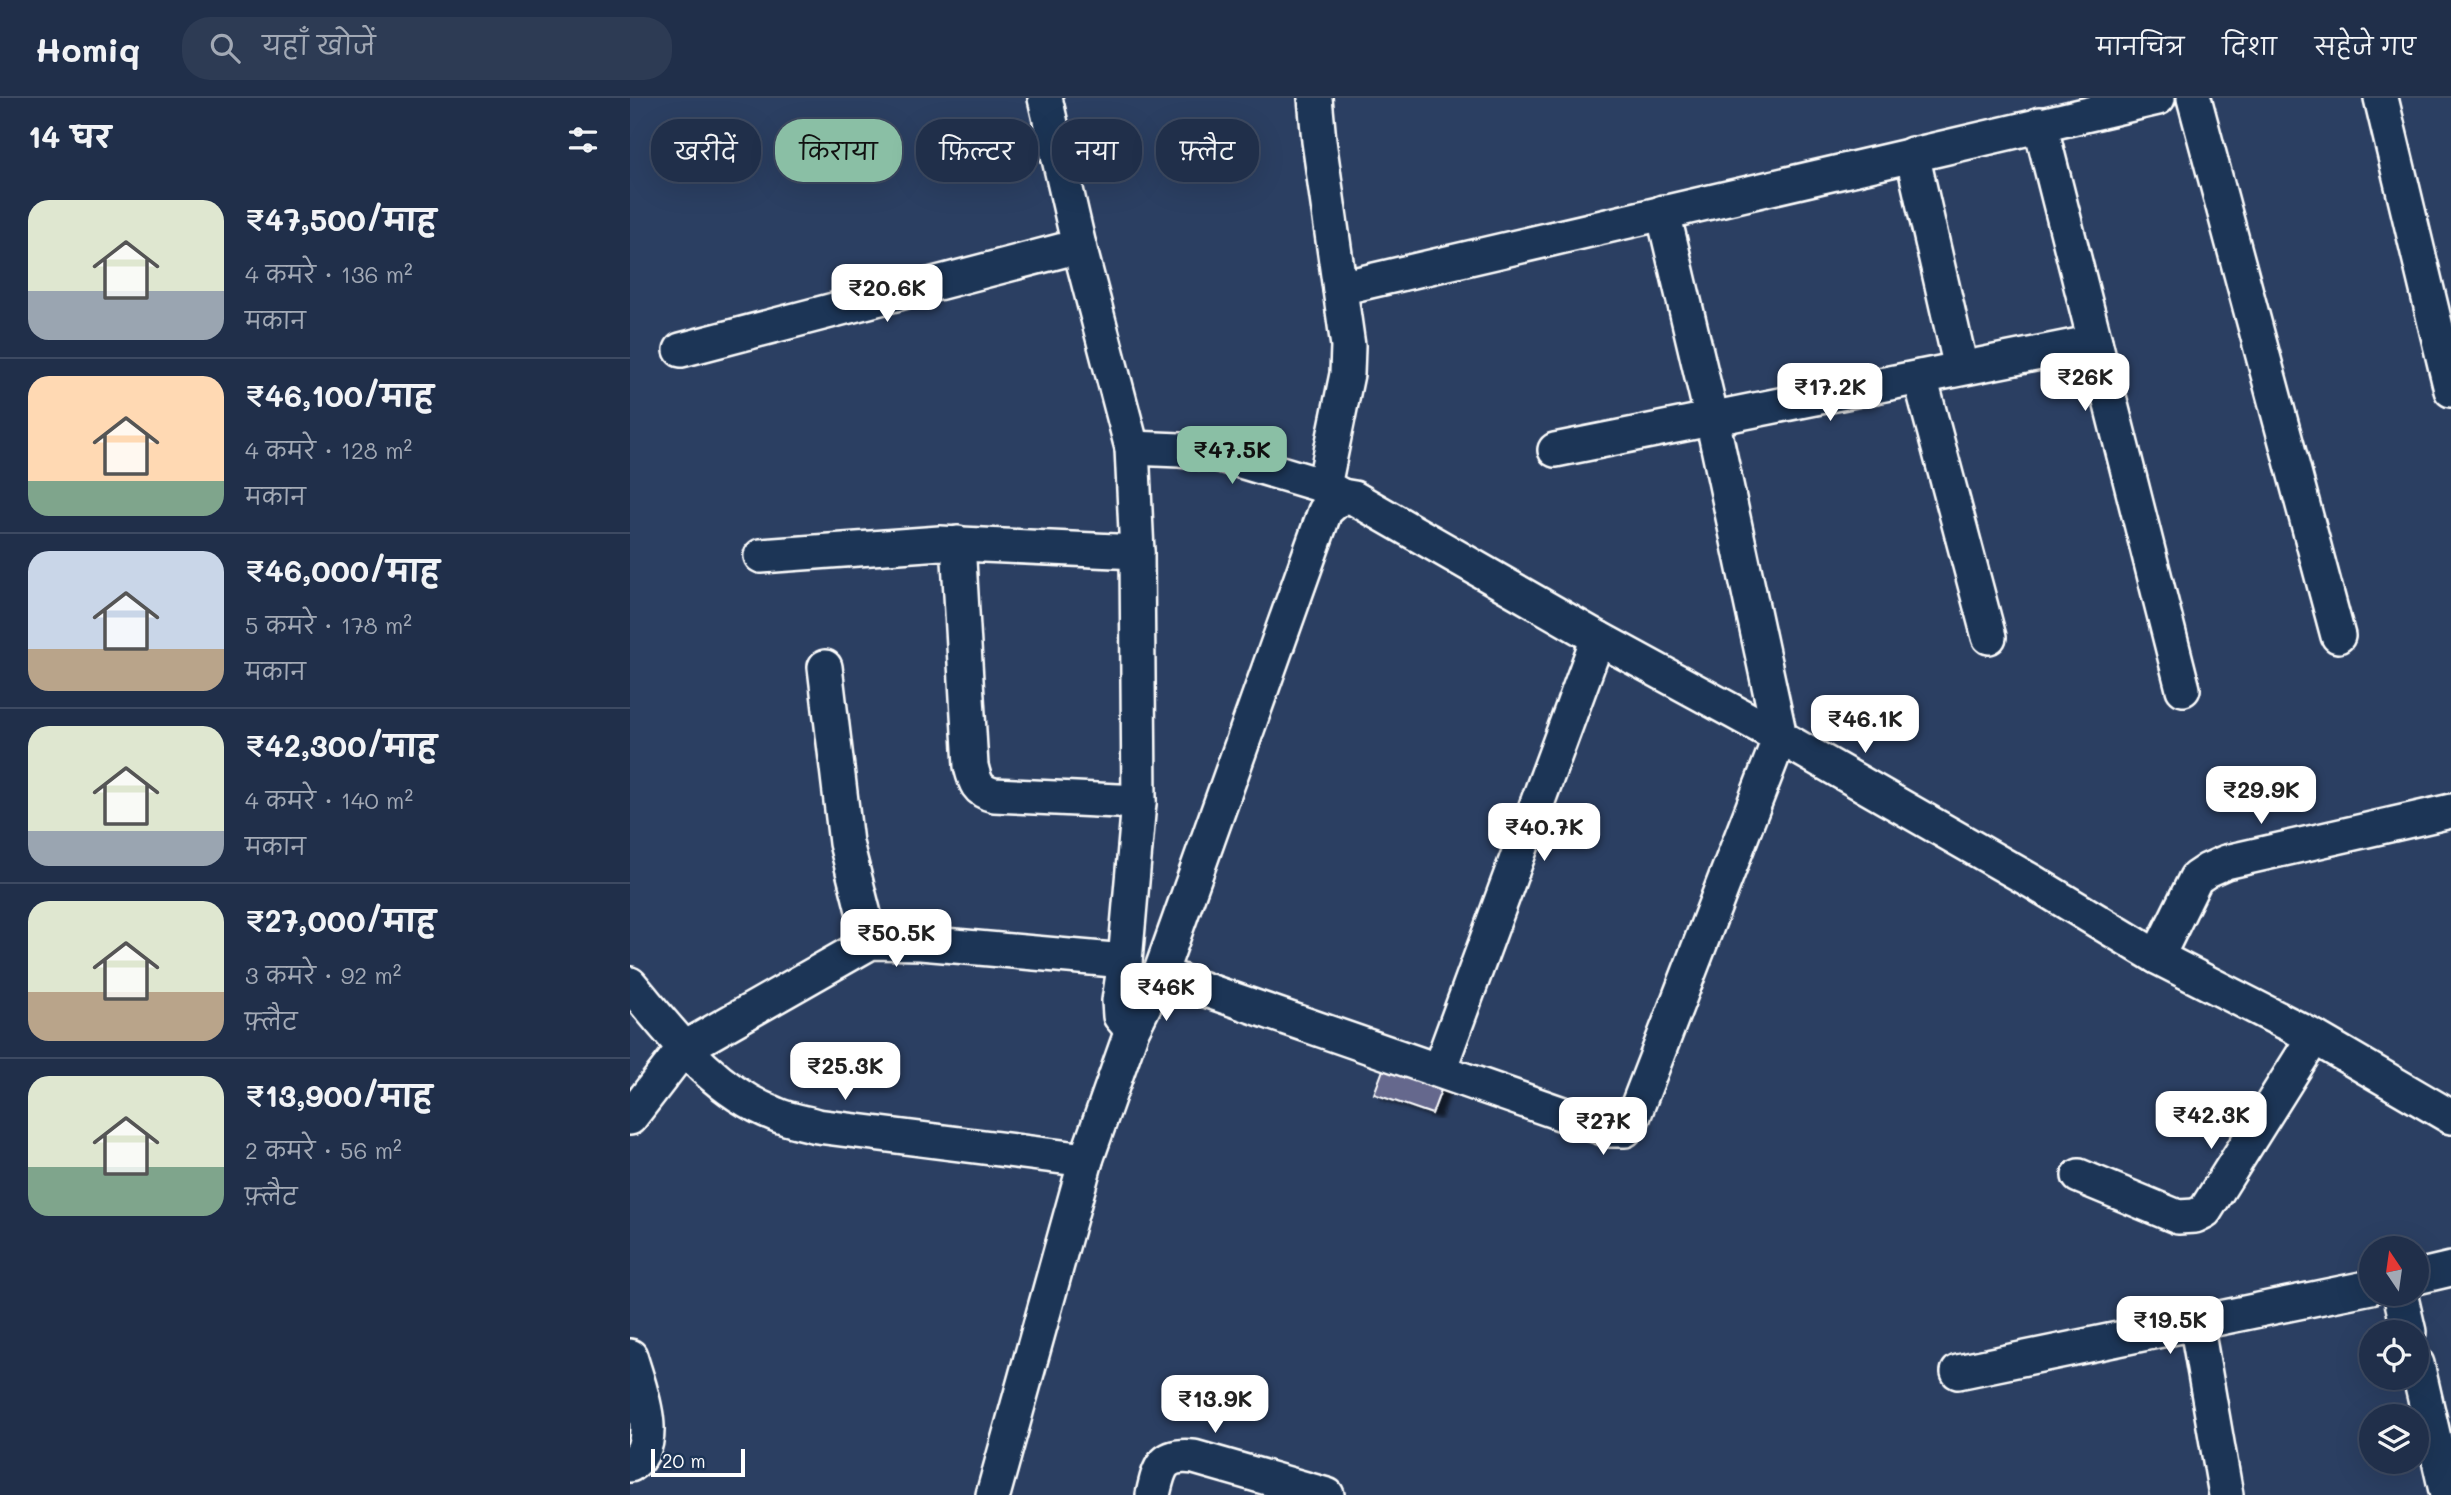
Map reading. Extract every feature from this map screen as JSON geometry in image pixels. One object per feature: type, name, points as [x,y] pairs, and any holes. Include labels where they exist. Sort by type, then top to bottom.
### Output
[{"type":"street","points":[[1045,98],[1079,246],[1132,448],[1137,552],[1139,802],[1120,1009],[1121,1016],[1132,1030]]},
{"type":"street","points":[[993,1495],[1086,1160],[1132,1030],[1160,974],[1333,491],[1348,346],[1315,98]]},
{"type":"street","points":[[1340,288],[2158,98]]},
{"type":"street","points":[[2194,98],[2338,636]]},
{"type":"street","points":[[2381,98],[2451,390]]},
{"type":"street","points":[[2040,124],[2183,689]]},
{"type":"street","points":[[1912,154],[1961,368]]},
{"type":"street","points":[[1160,974],[1609,1130],[1625,1130],[1631,1123],[1780,737],[1712,419],[1663,212]]},
{"type":"street","points":[[681,350],[1079,246]]},
{"type":"street","points":[[1555,450],[2095,342]]},
{"type":"street","points":[[1920,377],[1989,637]]},
{"type":"street","points":[[1132,448],[1217,454],[1354,498],[1598,638],[1780,737],[2033,882],[2157,957],[2314,1037],[2451,1117]]},
{"type":"street","points":[[761,556],[940,543],[1137,552]]},
{"type":"street","points":[[958,543],[971,766],[978,788],[995,795],[1139,802]]},
{"type":"street","points":[[1439,1070],[1598,638]]},
{"type":"street","points":[[825,667],[846,843],[871,942]]},
{"type":"street","points":[[2157,957],[2196,878],[2208,870],[2226,862],[2451,811]]},
{"type":"street","points":[[630,1118],[683,1049],[871,942],[921,943],[1125,961]]},
{"type":"street","points":[[630,984],[683,1049],[711,1076],[737,1095],[776,1115],[817,1126],[1086,1160]]},
{"type":"street","points":[[2079,1176],[2178,1217],[2195,1216],[2205,1211],[2314,1037]]},
{"type":"street","points":[[2429,1274],[2451,1269]]},
{"type":"street","points":[[1958,1373],[2359,1289]]},
{"type":"street","points":[[2196,1322],[2226,1495]]},
{"type":"street","points":[[630,1465],[644,1451],[647,1438],[647,1420],[632,1373]]},
{"type":"street","points":[[2423,1390],[2447,1495]]},
{"type":"street","points":[[1153,1495],[1159,1470],[1166,1460],[1180,1455],[1327,1495]]},
{"type":"building","points":[[1389,1054],[1447,1074],[1432,1114],[1374,1094]]}]
